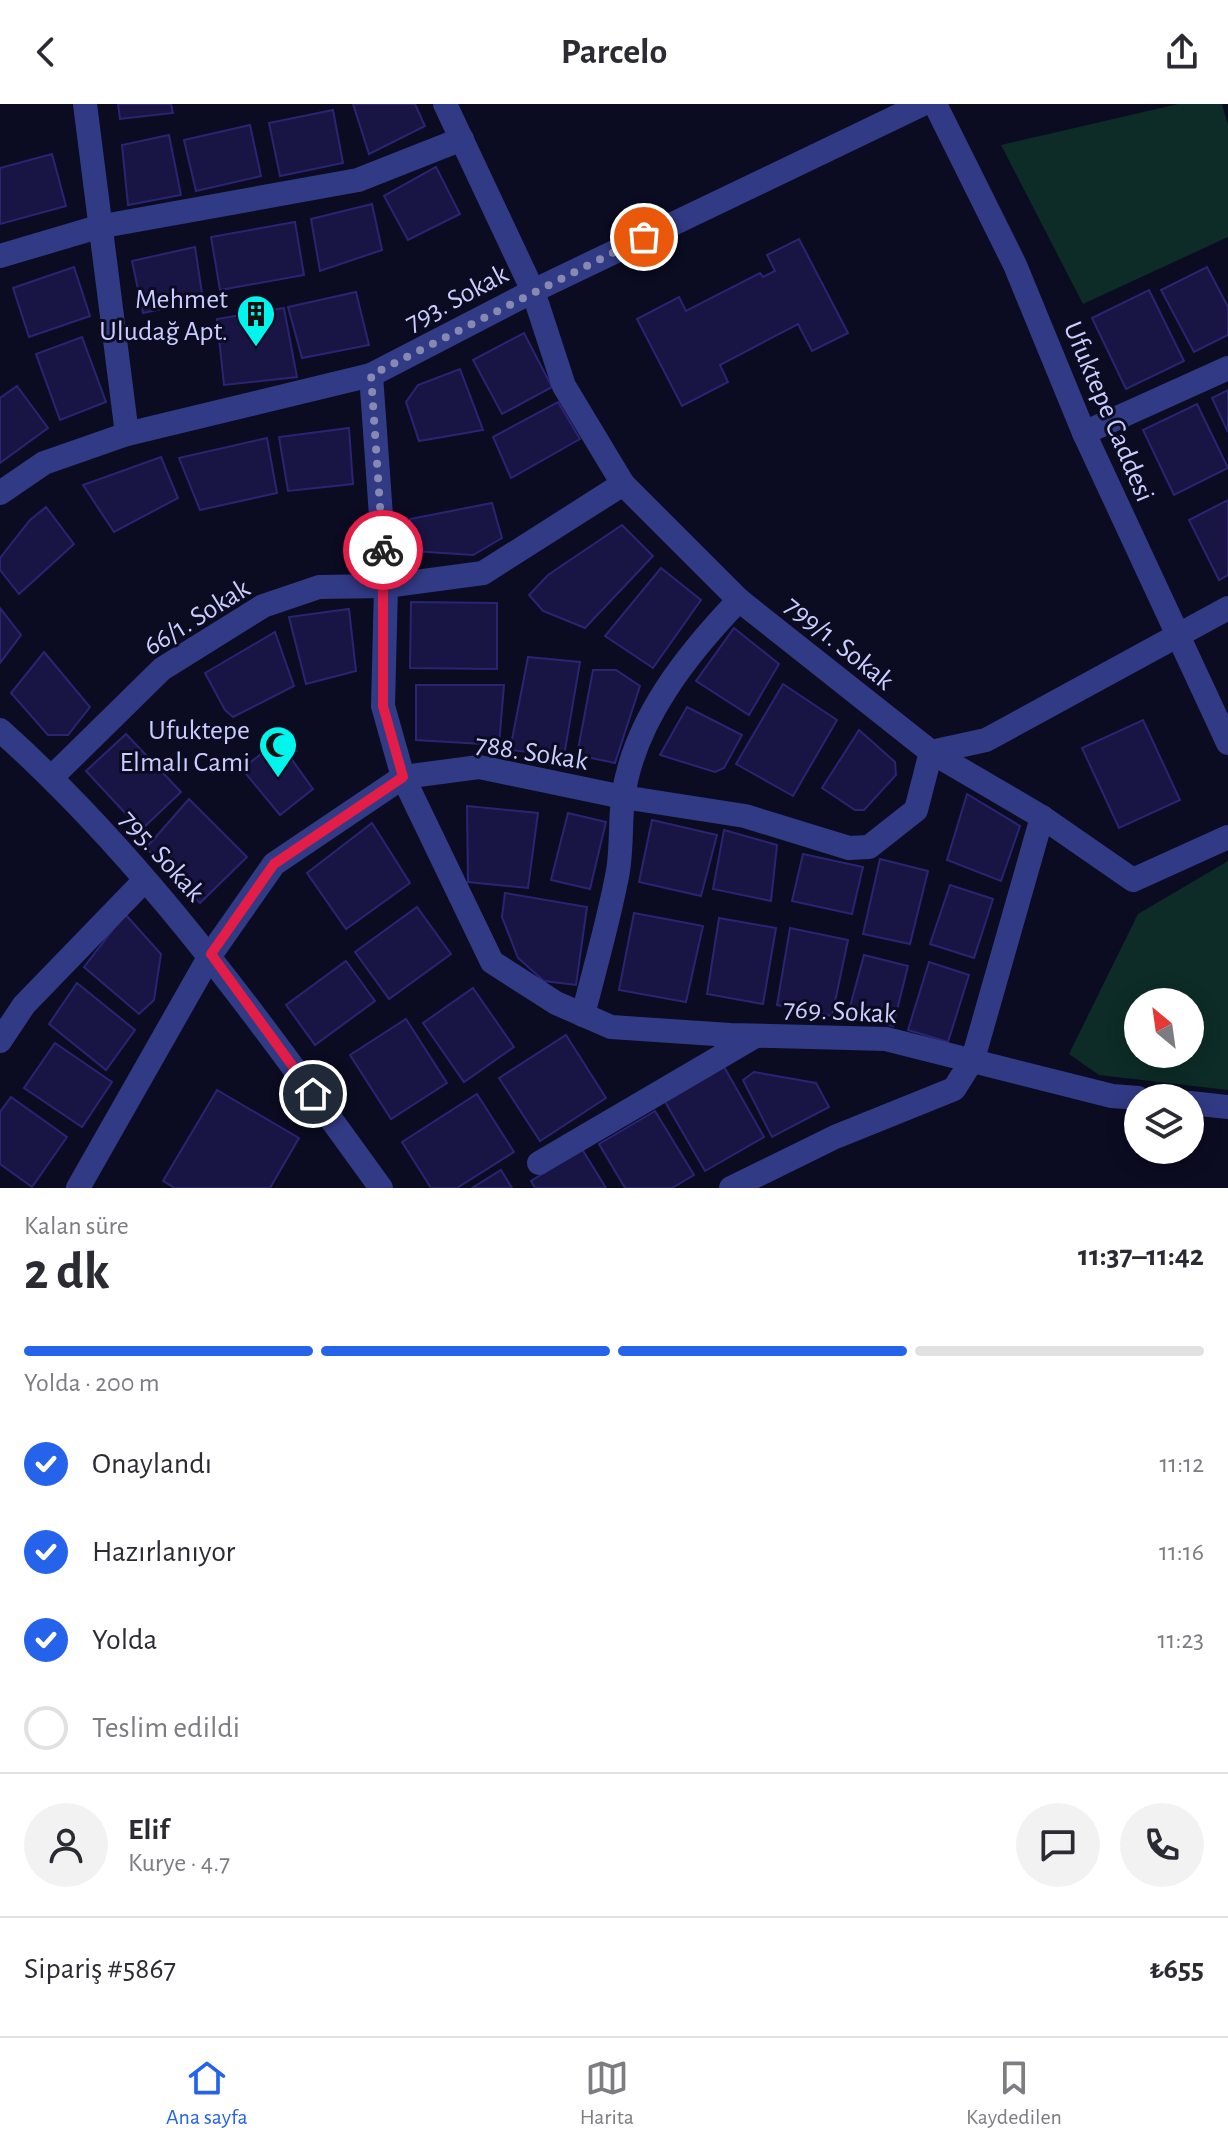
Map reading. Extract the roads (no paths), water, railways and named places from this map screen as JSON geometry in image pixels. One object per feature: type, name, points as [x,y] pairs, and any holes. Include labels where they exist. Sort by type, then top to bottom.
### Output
[{"type":"street","points":[[85,104],[98,227],[127,434]]},
{"type":"street","name":"799/1. Sokak","points":[[445,104],[533,291],[564,386],[623,484],[739,600],[931,752],[1042,817],[1133,880],[1228,837]]},
{"type":"street","name":"793. Sokak","points":[[0,493],[44,463],[127,434],[371,375],[533,291],[923,104]]},
{"type":"street","name":"Ufuktepe Caddesi","points":[[935,104],[1015,265],[1084,433],[1228,743]]},
{"type":"street","points":[[0,256],[98,227],[358,180],[462,139]]},
{"type":"street","points":[[1084,433],[1228,368]]},
{"type":"street","name":"769. Sokak","points":[[371,375],[386,586],[383,706],[403,777],[492,962],[556,1003],[611,1027],[756,1036],[886,1039],[1124,1097]]},
{"type":"street","name":"66/1. Sokak","points":[[52,777],[162,669],[263,606],[319,587],[386,586],[483,573],[623,484]]},
{"type":"street","points":[[583,1015],[619,869],[623,797],[631,764],[655,710],[692,648],[739,600]]},
{"type":"street","points":[[931,752],[986,740],[1228,608]]},
{"type":"street","name":"795. Sokak","points":[[0,730],[52,777],[211,954],[381,1188]]},
{"type":"street","name":"788. Sokak","points":[[78,1188],[211,954],[274,864],[403,777],[479,767],[623,797],[745,816],[849,848],[869,847],[916,810],[931,752]]},
{"type":"street","points":[[731,1188],[835,1137],[954,1089],[973,1059],[1042,817]]},
{"type":"street","points":[[0,1041],[24,1005],[145,880]]},
{"type":"street","points":[[539,1163],[756,1036]]},
{"type":"street","points":[[1204,1104],[1228,1107]]},
{"type":"place","name":"Mehmet Uludağ Apt.","points":[[256,348]]},
{"type":"place","name":"Ufuktepe Elmalı Cami","points":[[278,779]]}]
